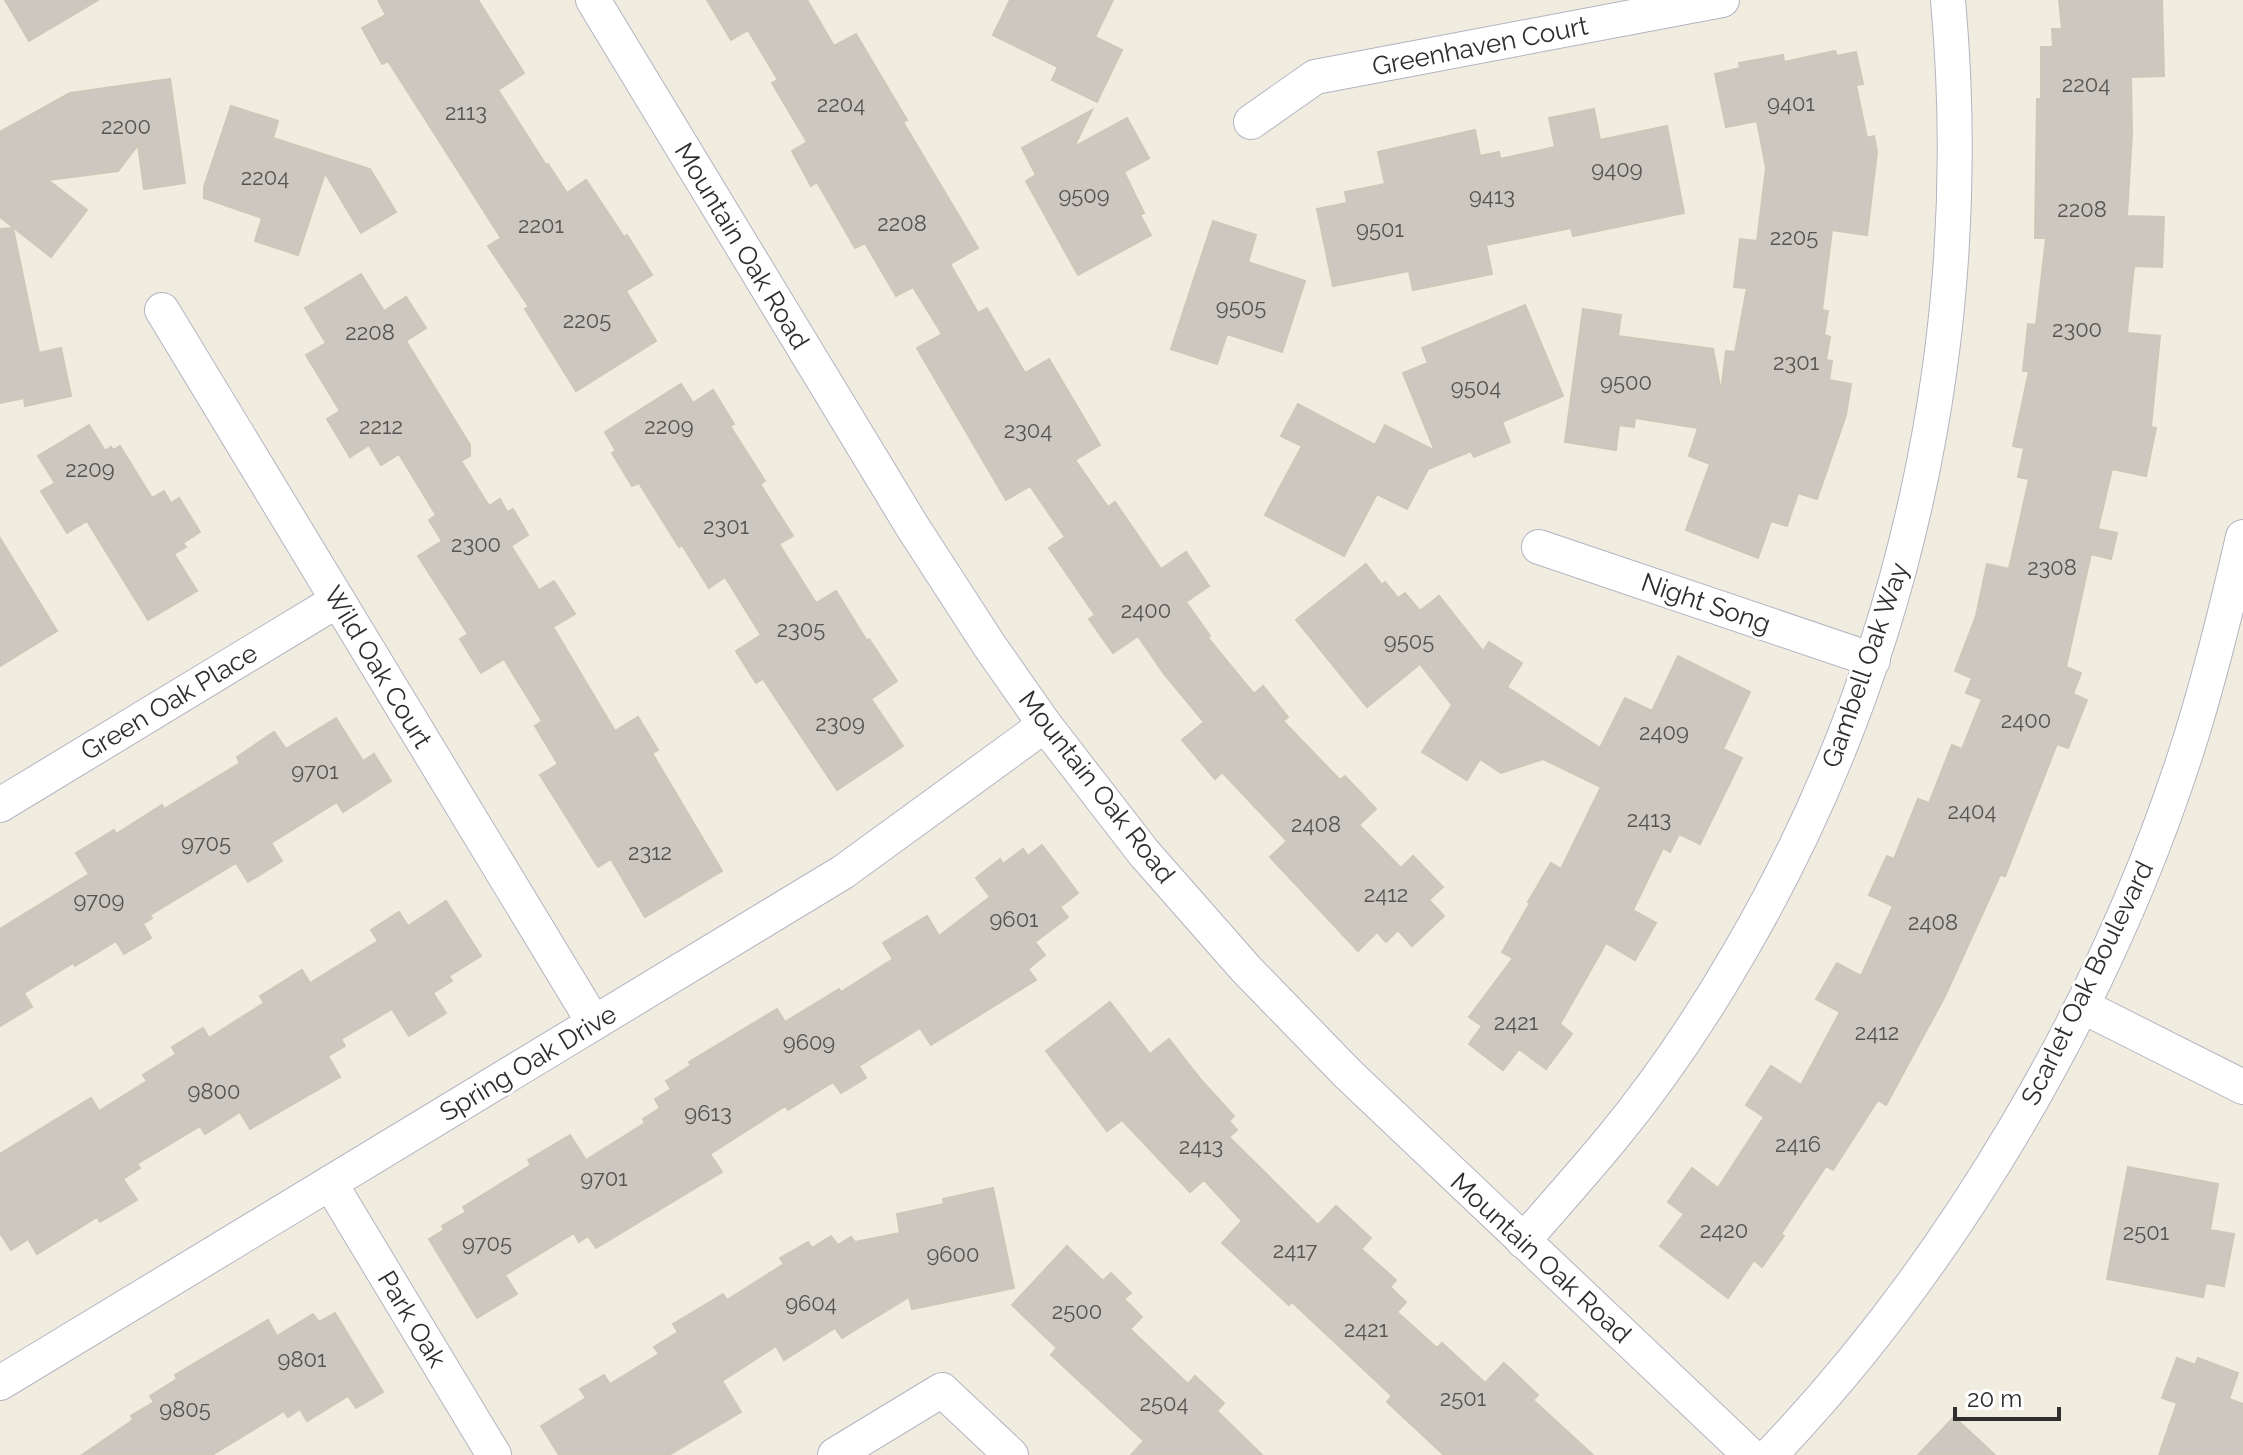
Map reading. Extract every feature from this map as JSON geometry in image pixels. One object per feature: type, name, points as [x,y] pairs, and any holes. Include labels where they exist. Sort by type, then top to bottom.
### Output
[{"type":"street","name":"Mountain Oak Road","points":[[593,0],[912,526],[1045,725],[1144,853],[1246,969],[1348,1074],[1750,1455]]},
{"type":"street","name":"Greenhaven Court","points":[[1251,122],[1315,77],[1722,0]]},
{"type":"street","name":"Gambell Oak Way","points":[[1523,1241],[1614,1136],[1679,1047],[1739,954],[1791,856],[1837,755],[1873,660],[1911,527],[1934,418],[1948,308],[1956,198],[1954,59],[1948,0]]},
{"type":"street","name":"Wild Oak Court","points":[[162,310],[594,1023]]},
{"type":"street","name":"Scarlet Oak Boulevard","points":[[1770,1455],[1870,1339],[1950,1231],[2021,1118],[2082,1006],[2149,854],[2184,760],[2222,632],[2243,537]]},
{"type":"street","name":"Night Song","points":[[1539,547],[1873,660]]},
{"type":"street","name":"Green Oak Place","points":[[0,805],[338,600]]},
{"type":"street","name":"Spring Oak Drive","points":[[0,1383],[843,872],[1045,725]]},
{"type":"street","points":[[2082,1006],[2243,1087]]},
{"type":"street","name":"Park Oak","points":[[330,1183],[494,1455]]},
{"type":"street","points":[[835,1455],[942,1390],[1011,1455]]},
{"type":"building","points":[[5,0],[98,0],[29,41]]},
{"type":"building","points":[[378,0],[478,0],[524,73],[498,90],[567,193],[586,180],[652,275],[626,291],[656,341],[576,391],[525,309],[529,307],[488,246],[501,238],[388,61],[382,64],[362,28],[386,15]]},
{"type":"building","points":[[707,0],[807,0],[834,46],[856,34],[907,120],[903,122],[978,248],[950,264],[978,313],[987,308],[1025,373],[1049,359],[1100,445],[1075,460],[1108,507],[1115,502],[1161,569],[1186,552],[1209,586],[1186,602],[1210,636],[1208,638],[1254,694],[1263,686],[1288,717],[1283,721],[1340,780],[1345,776],[1376,809],[1359,825],[1401,868],[1413,856],[1443,887],[1429,900],[1444,916],[1412,946],[1398,930],[1386,942],[1377,932],[1358,951],[1270,857],[1287,841],[1222,772],[1215,779],[1182,740],[1204,722],[1164,674],[1138,636],[1113,653],[1089,619],[1095,615],[1049,548],[1065,537],[1030,486],[1006,500],[917,348],[942,334],[913,287],[896,296],[865,243],[855,248],[817,182],[811,186],[792,151],[807,142],[772,83],[778,80],[748,30],[731,40]]},
{"type":"building","points":[[1010,0],[1113,0],[1095,37],[1122,50],[1097,102],[1052,80],[1058,67],[993,35]]},
{"type":"building","points":[[2059,0],[2162,0],[2164,76],[2131,77],[2132,133],[2127,216],[2164,217],[2162,267],[2134,266],[2127,333],[2160,336],[2151,427],[2156,428],[2146,476],[2112,469],[2098,529],[2117,533],[2111,559],[2091,554],[2066,667],[2081,673],[2073,694],[2087,700],[2068,748],[2057,744],[2005,876],[2000,875],[1945,996],[1886,1105],[1878,1100],[1833,1170],[1826,1166],[1762,1267],[1754,1260],[1728,1298],[1660,1246],[1684,1214],[1668,1202],[1692,1168],[1718,1188],[1764,1117],[1746,1105],[1771,1066],[1801,1085],[1840,1012],[1816,999],[1837,963],[1861,976],[1893,906],[1869,895],[1887,856],[1894,859],[1918,799],[1929,803],[1952,745],[1962,749],[1982,699],[1966,693],[1972,678],[1955,671],[1976,616],[1987,564],[2009,569],[2029,479],[2018,477],[2024,448],[2013,446],[2029,371],[2023,371],[2028,324],[2036,325],[2046,238],[2035,238],[2041,47],[2053,47],[2052,29],[2062,29]]},
{"type":"building","points":[[1835,51],[1837,56],[1856,52],[1863,84],[1856,85],[1867,138],[1874,136],[1877,152],[1867,235],[1832,230],[1822,310],[1828,311],[1824,335],[1830,337],[1826,360],[1832,361],[1829,380],[1851,384],[1846,415],[1817,499],[1798,493],[1787,526],[1771,521],[1758,558],[1686,530],[1710,464],[1689,456],[1698,428],[1635,418],[1634,427],[1619,425],[1616,450],[1565,442],[1583,309],[1621,315],[1618,336],[1713,349],[1721,392],[1726,351],[1735,352],[1747,288],[1734,287],[1740,239],[1757,241],[1766,168],[1757,121],[1726,127],[1715,74],[1740,68],[1739,63],[1783,55],[1784,62]]},
{"type":"building","points":[[170,79],[185,183],[144,189],[138,145],[118,171],[48,180],[87,210],[51,257],[0,217],[0,132],[70,93]]},
{"type":"building","points":[[231,106],[278,121],[273,138],[370,169],[396,212],[361,233],[325,173],[298,255],[255,241],[262,218],[204,198],[204,187]]},
{"type":"building","points":[[1594,109],[1600,140],[1667,126],[1684,213],[1573,236],[1571,228],[1486,245],[1492,274],[1413,290],[1409,271],[1333,286],[1317,209],[1347,203],[1345,192],[1385,184],[1378,152],[1475,130],[1480,156],[1499,152],[1500,159],[1555,147],[1549,118]]},
{"type":"building","points":[[1092,110],[1074,147],[1127,118],[1149,158],[1124,172],[1151,235],[1078,275],[1026,181],[1036,175],[1022,148]]},
{"type":"building","points":[[1213,221],[1256,235],[1248,262],[1305,281],[1282,352],[1227,334],[1217,364],[1171,349]]},
{"type":"building","points":[[13,228],[39,353],[61,348],[71,396],[25,406],[24,398],[0,403],[0,229]]},
{"type":"building","points":[[361,274],[384,311],[406,297],[426,328],[406,341],[470,445],[470,456],[461,461],[489,506],[500,499],[507,512],[513,509],[528,535],[511,546],[539,590],[554,581],[575,614],[553,627],[615,731],[638,717],[658,750],[652,753],[722,871],[645,917],[611,859],[598,867],[540,775],[558,764],[535,726],[542,721],[504,659],[481,673],[460,639],[468,634],[418,556],[442,541],[429,520],[436,515],[399,454],[381,465],[369,445],[350,457],[327,419],[340,411],[306,355],[326,343],[305,308]]},
{"type":"building","points":[[1525,305],[1563,396],[1502,422],[1510,442],[1474,457],[1471,451],[1428,469],[1407,509],[1377,494],[1344,556],[1265,515],[1302,446],[1281,436],[1298,404],[1375,445],[1385,425],[1435,451],[1403,373],[1428,363],[1422,348]]},
{"type":"building","points":[[681,384],[693,403],[713,390],[734,424],[730,426],[765,481],[760,484],[793,536],[779,544],[816,603],[836,591],[897,681],[871,699],[903,746],[837,790],[763,679],[756,683],[736,651],[761,635],[725,577],[709,588],[639,483],[632,486],[612,453],[616,451],[605,432]]},
{"type":"building","points":[[89,425],[105,451],[120,446],[152,498],[164,491],[171,503],[179,498],[200,532],[183,543],[186,547],[174,554],[197,591],[148,620],[87,521],[67,533],[41,491],[55,483],[38,456]]},
{"type":"building","points":[[0,538],[57,631],[0,666]]},
{"type":"building","points":[[1366,564],[1382,585],[1385,582],[1398,598],[1405,593],[1420,611],[1439,596],[1483,651],[1489,642],[1522,663],[1507,687],[1600,748],[1625,698],[1652,711],[1678,656],[1750,692],[1723,749],[1742,758],[1700,844],[1679,834],[1670,852],[1663,848],[1633,910],[1656,923],[1635,960],[1606,943],[1560,1024],[1572,1034],[1546,1069],[1519,1049],[1503,1070],[1469,1044],[1482,1026],[1469,1017],[1513,958],[1502,952],[1551,863],[1561,869],[1601,787],[1543,759],[1501,773],[1480,759],[1467,780],[1422,752],[1452,705],[1420,664],[1367,707],[1296,620]]},
{"type":"building","points":[[336,718],[363,761],[374,754],[391,781],[343,812],[337,802],[271,843],[282,861],[248,882],[236,863],[150,915],[152,918],[143,924],[151,938],[124,954],[116,941],[24,993],[32,1007],[0,1026],[0,929],[89,874],[76,853],[114,830],[116,834],[162,805],[164,809],[240,763],[237,757],[274,732],[286,749]]},
{"type":"building","points":[[1042,845],[1078,893],[1060,907],[1068,917],[1035,942],[1045,955],[1028,969],[1036,980],[931,1045],[920,1028],[859,1066],[866,1078],[841,1093],[833,1082],[788,1110],[785,1106],[710,1154],[722,1172],[596,1248],[588,1236],[579,1242],[574,1233],[505,1275],[517,1294],[477,1318],[429,1239],[444,1230],[442,1226],[466,1212],[463,1207],[531,1165],[528,1160],[570,1135],[586,1160],[645,1123],[643,1119],[660,1108],[655,1099],[671,1089],[666,1081],[691,1065],[689,1062],[777,1009],[785,1022],[839,989],[841,992],[893,959],[883,943],[927,916],[939,936],[990,897],[976,878],[1000,859],[1003,864],[1023,849],[1028,856]]},
{"type":"building","points":[[446,901],[481,956],[449,976],[452,981],[433,993],[446,1013],[409,1036],[392,1009],[341,1039],[345,1046],[328,1056],[340,1077],[250,1129],[240,1112],[205,1134],[200,1126],[137,1164],[140,1168],[123,1179],[137,1200],[100,1222],[97,1217],[37,1254],[28,1239],[11,1250],[0,1233],[0,1154],[91,1098],[99,1111],[147,1081],[143,1075],[176,1054],[172,1047],[203,1028],[209,1038],[264,1003],[260,996],[302,970],[310,983],[378,941],[371,930],[399,912],[408,926]]},
{"type":"building","points":[[1110,1002],[1150,1054],[1169,1039],[1234,1116],[1229,1121],[1237,1130],[1229,1137],[1318,1225],[1336,1206],[1371,1238],[1361,1249],[1396,1280],[1390,1287],[1406,1302],[1397,1312],[1437,1348],[1442,1343],[1485,1383],[1504,1363],[1538,1395],[1533,1400],[1593,1455],[1444,1455],[1387,1402],[1392,1396],[1292,1302],[1289,1305],[1222,1243],[1242,1221],[1204,1180],[1190,1192],[1122,1120],[1107,1131],[1046,1051]]},
{"type":"building","points":[[2128,1167],[2218,1184],[2210,1230],[2234,1234],[2224,1286],[2206,1283],[2203,1297],[2107,1279]]},
{"type":"building","points":[[993,1188],[1014,1288],[912,1309],[909,1297],[842,1338],[835,1328],[784,1360],[776,1346],[722,1381],[741,1412],[669,1455],[559,1455],[541,1426],[586,1398],[580,1389],[604,1375],[610,1384],[659,1354],[654,1347],[678,1332],[673,1324],[723,1294],[727,1300],[784,1264],[780,1258],[808,1242],[812,1248],[831,1236],[838,1245],[851,1237],[855,1242],[900,1233],[897,1214],[944,1204],[943,1199]]},
{"type":"building","points":[[1067,1246],[1103,1281],[1111,1273],[1131,1293],[1124,1299],[1142,1317],[1130,1329],[1188,1384],[1195,1376],[1224,1403],[1217,1411],[1262,1455],[1131,1455],[1144,1441],[1051,1355],[1057,1348],[1012,1305]]},
{"type":"building","points":[[335,1313],[383,1392],[356,1408],[348,1396],[307,1421],[300,1409],[288,1417],[284,1411],[212,1455],[82,1455],[154,1402],[150,1396],[177,1379],[175,1375],[268,1320],[277,1336],[313,1314],[319,1322]]},
{"type":"building","points":[[2177,1358],[2195,1365],[2198,1358],[2238,1373],[2229,1399],[2243,1404],[2243,1455],[2159,1455],[2177,1403],[2162,1398]]},
{"type":"building","points":[[1954,1417],[1995,1455],[1918,1455]]}]
